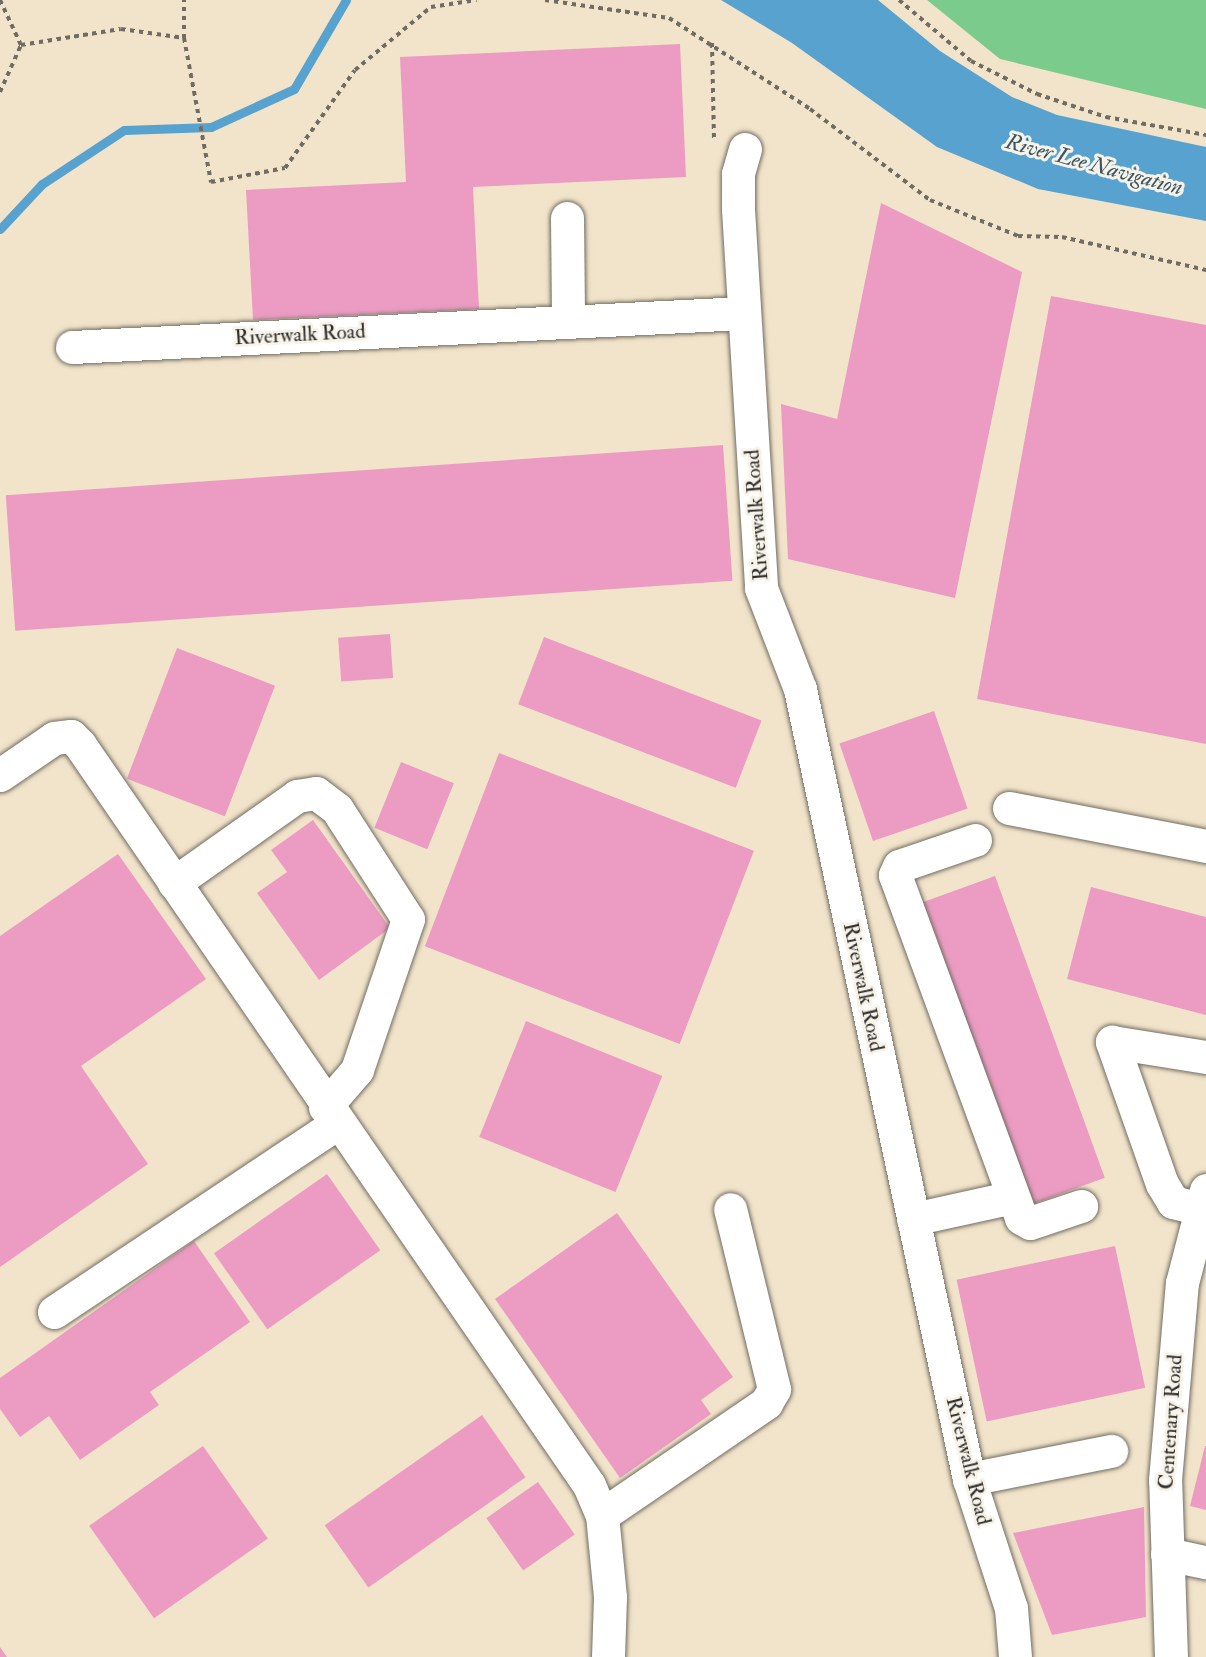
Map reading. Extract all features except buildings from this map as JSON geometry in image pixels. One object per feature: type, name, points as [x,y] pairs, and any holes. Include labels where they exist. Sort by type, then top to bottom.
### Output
[{"type":"street","name":"Riverwalk Road","points":[[741,162],[744,313],[761,588],[800,689],[969,1479],[1005,1586],[1015,1657]]},
{"type":"street","points":[[567,218],[568,322]]},
{"type":"street","name":"Riverwalk Road","points":[[72,347],[744,313]]},
{"type":"street","points":[[0,775],[54,738],[71,736],[589,1485],[602,1515],[610,1597],[608,1657]]},
{"type":"street","points":[[54,1312],[331,1115],[357,1070],[408,919],[337,809],[315,794],[297,796],[174,884]]},
{"type":"street","points":[[1009,808],[1206,846]]},
{"type":"street","points":[[975,840],[899,866],[896,875],[1021,1218],[1030,1223],[1082,1206]]},
{"type":"street","points":[[1203,1200],[1173,1202],[1162,1184],[1112,1042],[1206,1057]]},
{"type":"street","points":[[913,1219],[1013,1197]]},
{"type":"street","name":"Centenary Road","points":[[1171,1657],[1165,1480],[1182,1283],[1203,1200]]},
{"type":"street","points":[[602,1515],[766,1403],[774,1389],[730,1209]]},
{"type":"street","points":[[969,1479],[1112,1451]]},
{"type":"street","points":[[1167,1554],[1206,1562]]},
{"type":"path","points":[[0,0],[21,45],[0,92]]},
{"type":"path","points":[[184,0],[184,39],[187,62],[211,182],[285,168],[355,70],[431,7],[476,0]]},
{"type":"path","points":[[545,0],[669,18],[711,43],[930,200],[1018,236],[1062,237],[1206,270]]},
{"type":"path","points":[[899,0],[971,61],[1037,94],[1106,117],[1206,135]]},
{"type":"path","points":[[21,45],[121,29],[184,39]]},
{"type":"path","points":[[711,43],[715,154],[741,162]]},
{"type":"green space","points":[[927,0],[1206,0],[1206,109],[1000,59]]},
{"type":"water","name":"River Lee Navigation","points":[[721,0],[878,0],[940,51],[1012,97],[1057,115],[1206,147],[1206,221],[1038,189],[937,147],[792,43]]},
{"type":"waterway","points":[[0,229],[42,184],[124,130],[211,127],[294,89],[346,0]]}]
